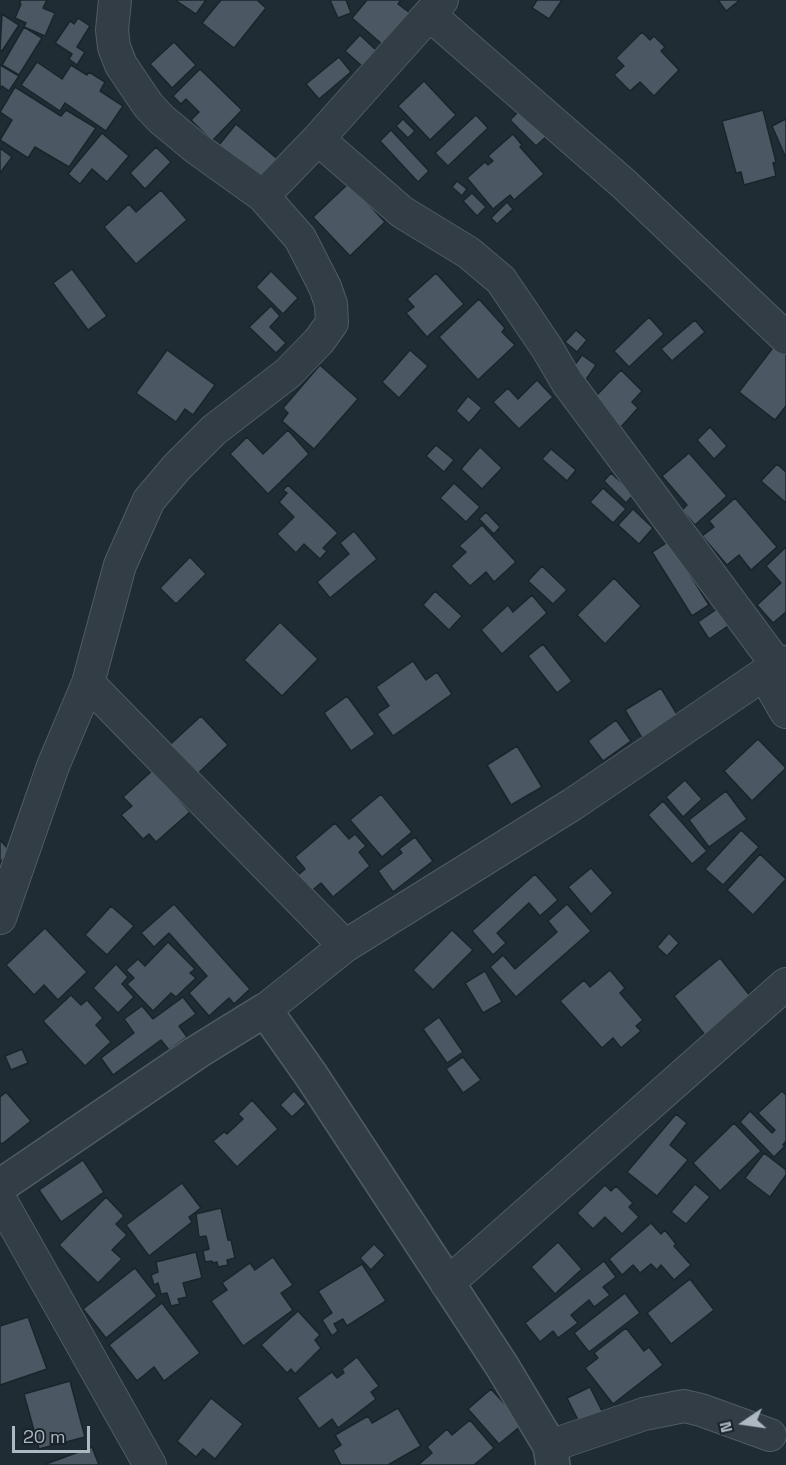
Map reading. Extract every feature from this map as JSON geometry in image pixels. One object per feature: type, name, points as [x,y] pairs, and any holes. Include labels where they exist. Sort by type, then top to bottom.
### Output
[{"type":"street","points":[[0,918],[53,766],[88,683],[120,565],[149,500],[177,467],[214,430],[288,373],[319,341],[332,323],[331,304],[325,287],[300,238],[263,196],[196,148],[148,105],[121,64],[114,47],[112,30],[115,0]]},
{"type":"street","points":[[263,196],[318,139],[436,8],[786,338]]},
{"type":"street","points":[[318,139],[402,212],[469,253],[501,280],[567,382],[776,667],[786,712]]},
{"type":"street","points":[[0,1186],[197,1052],[265,1010],[345,946],[573,804],[776,667]]},
{"type":"street","points":[[88,683],[345,946]]},
{"type":"street","points":[[447,1284],[786,984]]},
{"type":"street","points":[[265,1010],[375,1171],[502,1366],[552,1456],[644,1414],[684,1406],[770,1435]]},
{"type":"street","points":[[0,1199],[150,1465]]},
{"type":"building","points":[[21,0],[47,0],[43,8],[55,13],[45,36],[24,27],[26,23],[15,18]]},
{"type":"building","points":[[175,0],[206,0],[196,14]]},
{"type":"building","points":[[221,0],[257,0],[266,8],[234,48],[202,23]]},
{"type":"building","points":[[330,0],[346,0],[351,13],[338,18]]},
{"type":"building","points":[[367,0],[401,0],[398,4],[410,13],[383,45],[352,18]]},
{"type":"building","points":[[537,0],[562,0],[549,19],[532,8]]},
{"type":"building","points":[[718,0],[740,0],[726,11]]},
{"type":"building","points":[[2,14],[19,25],[2,51],[0,50]]},
{"type":"building","points":[[78,18],[90,26],[77,47],[85,52],[77,65],[69,59],[72,54],[55,43],[70,21],[74,24]]},
{"type":"building","points":[[24,27],[42,38],[19,75],[2,65]]},
{"type":"building","points":[[642,32],[650,40],[654,36],[665,47],[661,51],[679,70],[654,96],[640,82],[630,91],[614,75],[624,66],[616,58]]},
{"type":"building","points":[[360,35],[376,50],[362,66],[345,51]]},
{"type":"building","points":[[174,42],[196,65],[172,88],[150,64]]},
{"type":"building","points":[[339,57],[351,72],[319,99],[306,84]]},
{"type":"building","points":[[37,62],[62,79],[71,65],[105,82],[100,91],[123,106],[106,131],[65,103],[60,111],[21,85]]},
{"type":"building","points":[[0,65],[19,76],[9,91],[2,86],[0,89]]},
{"type":"building","points":[[200,69],[242,110],[212,141],[191,120],[199,112],[186,99],[181,104],[173,96]]},
{"type":"building","points":[[424,81],[456,115],[430,140],[398,106]]},
{"type":"building","points":[[15,87],[61,116],[66,110],[96,128],[69,167],[35,147],[28,158],[0,140],[12,120],[0,112]]},
{"type":"building","points":[[522,108],[548,135],[536,146],[510,120]]},
{"type":"building","points":[[763,110],[776,162],[773,163],[776,176],[744,185],[741,172],[736,173],[722,121]]},
{"type":"building","points":[[476,115],[488,128],[448,166],[435,153]]},
{"type":"building","points":[[403,119],[415,131],[408,138],[396,126]]},
{"type":"building","points":[[786,119],[786,158],[772,126]]},
{"type":"building","points":[[236,124],[280,161],[263,182],[219,145]]},
{"type":"building","points":[[391,130],[429,171],[418,182],[380,141]]},
{"type":"building","points":[[102,133],[129,156],[107,182],[92,169],[80,184],[68,174]]},
{"type":"building","points":[[513,134],[522,145],[520,147],[544,174],[514,200],[510,195],[493,209],[467,178],[485,162],[488,165],[493,161],[488,156]]},
{"type":"building","points":[[156,147],[171,162],[145,189],[130,173]]},
{"type":"building","points":[[0,148],[12,157],[0,173]]},
{"type":"building","points":[[457,181],[467,189],[462,196],[452,187]]},
{"type":"building","points":[[349,183],[385,222],[350,256],[313,217]]},
{"type":"building","points":[[161,190],[187,220],[136,264],[104,227],[129,204],[136,212]]},
{"type":"building","points":[[472,193],[486,207],[477,216],[463,201]]},
{"type":"building","points":[[507,202],[513,209],[497,224],[491,218]]},
{"type":"building","points":[[72,269],[107,316],[88,330],[53,283]]},
{"type":"building","points":[[271,271],[298,298],[283,314],[256,287]]},
{"type":"building","points":[[436,273],[464,304],[427,337],[406,313],[414,307],[407,299]]},
{"type":"building","points":[[479,299],[505,328],[502,332],[515,345],[478,380],[439,337]]},
{"type":"building","points":[[271,306],[280,316],[270,327],[286,343],[276,353],[249,327]]},
{"type":"building","points":[[649,317],[664,334],[629,367],[614,351]]},
{"type":"building","points":[[695,320],[705,332],[672,361],[661,349]]},
{"type":"building","points":[[576,330],[587,340],[577,352],[565,342]]},
{"type":"building","points":[[775,345],[786,353],[786,406],[775,420],[739,392]]},
{"type":"building","points":[[167,350],[215,385],[193,415],[185,409],[176,422],[136,393]]},
{"type":"building","points":[[410,350],[428,366],[399,398],[382,382]]},
{"type":"building","points":[[582,355],[596,365],[583,384],[568,374]]},
{"type":"building","points":[[320,365],[358,399],[314,449],[282,421],[288,413],[283,408]]},
{"type":"building","points":[[621,370],[642,391],[632,402],[638,408],[621,427],[593,399]]},
{"type":"building","points":[[537,380],[553,397],[519,429],[493,402],[508,388],[518,399]]},
{"type":"building","points":[[468,396],[482,408],[469,423],[456,411]]},
{"type":"building","points":[[710,427],[727,446],[714,459],[697,440]]},
{"type":"building","points":[[288,430],[309,454],[268,494],[230,454],[247,437],[263,454]]},
{"type":"building","points":[[436,445],[454,460],[444,472],[426,456]]},
{"type":"building","points":[[480,447],[502,468],[482,489],[461,469]]},
{"type":"building","points":[[551,449],[576,470],[567,481],[542,459]]},
{"type":"building","points":[[689,453],[727,496],[695,525],[682,510],[687,505],[662,476]]},
{"type":"building","points":[[777,464],[786,472],[786,503],[761,481]]},
{"type":"building","points":[[611,473],[634,494],[626,503],[604,481]]},
{"type":"building","points":[[454,483],[480,507],[466,522],[440,498]]},
{"type":"building","points":[[288,485],[338,533],[323,548],[327,551],[320,559],[304,544],[296,553],[277,534],[294,517],[279,502],[287,493],[283,490]]},
{"type":"building","points":[[603,488],[626,509],[613,523],[590,502]]},
{"type":"building","points":[[735,498],[777,547],[751,570],[739,555],[727,565],[702,536],[714,527],[709,521]]},
{"type":"building","points":[[633,509],[653,528],[639,544],[618,525]]},
{"type":"building","points":[[486,512],[500,527],[494,534],[479,519]]},
{"type":"building","points":[[482,525],[516,562],[494,582],[486,572],[470,586],[451,566],[466,552],[459,546]]},
{"type":"building","points":[[354,531],[377,559],[330,598],[317,582],[349,554],[340,543]]},
{"type":"building","points":[[669,541],[709,605],[692,616],[652,552]]},
{"type":"building","points":[[786,547],[786,612],[773,623],[757,605],[781,583],[766,566]]},
{"type":"building","points":[[190,557],[206,574],[176,604],[160,588]]},
{"type":"building","points":[[542,566],[567,590],[553,604],[528,581]]},
{"type":"building","points":[[614,578],[641,606],[605,644],[577,615]]},
{"type":"building","points":[[435,591],[462,616],[449,630],[423,605]]},
{"type":"building","points":[[532,595],[547,613],[502,654],[481,630],[508,605],[513,612]]},
{"type":"building","points":[[717,609],[728,626],[709,639],[698,622]]},
{"type":"building","points":[[280,622],[318,659],[282,696],[244,660]]},
{"type":"building","points":[[543,644],[572,681],[557,693],[528,656]]},
{"type":"building","points":[[413,661],[426,680],[437,672],[452,694],[393,736],[377,714],[389,706],[376,687]]},
{"type":"building","points":[[661,688],[678,716],[642,738],[625,710]]},
{"type":"building","points":[[347,696],[375,734],[351,751],[324,713]]},
{"type":"building","points":[[201,716],[228,745],[190,781],[163,751]]},
{"type":"building","points":[[616,720],[631,741],[603,761],[588,741]]},
{"type":"building","points":[[758,739],[786,768],[752,801],[724,771]]},
{"type":"building","points":[[517,746],[542,787],[511,805],[487,765]]},
{"type":"building","points":[[153,770],[190,812],[156,842],[149,834],[143,839],[121,815],[132,806],[123,797]]},
{"type":"building","points":[[685,780],[702,799],[683,817],[666,797]]},
{"type":"building","points":[[726,791],[747,819],[709,847],[689,820]]},
{"type":"building","points":[[381,794],[412,832],[382,857],[350,820]]},
{"type":"building","points":[[663,801],[707,851],[692,864],[648,815]]},
{"type":"building","points":[[335,823],[349,839],[355,834],[366,846],[359,852],[370,866],[333,897],[321,883],[309,893],[296,877],[305,869],[295,857]]},
{"type":"building","points":[[741,830],[759,847],[723,885],[705,869]]},
{"type":"building","points":[[415,837],[433,861],[393,892],[378,871],[402,853],[399,849]]},
{"type":"building","points":[[0,840],[11,852],[0,862]]},
{"type":"building","points":[[760,854],[786,879],[753,915],[727,890]]},
{"type":"building","points":[[591,868],[613,893],[591,914],[568,887]]},
{"type":"building","points":[[535,874],[558,900],[540,916],[529,903],[497,933],[506,943],[493,955],[472,931]]},
{"type":"building","points":[[174,904],[250,989],[234,1004],[229,998],[209,1016],[189,993],[207,976],[169,933],[154,947],[141,933]]},
{"type":"building","points":[[567,904],[591,931],[516,997],[490,967],[503,955],[515,969],[557,932],[548,921]]},
{"type":"building","points":[[111,906],[134,926],[107,955],[85,935]]},
{"type":"building","points":[[45,928],[87,972],[58,1000],[44,985],[34,995],[6,965]]},
{"type":"building","points":[[452,930],[473,950],[433,990],[413,970]]},
{"type":"building","points":[[669,933],[679,943],[667,956],[657,947]]},
{"type":"building","points":[[168,942],[195,969],[190,973],[196,978],[176,997],[171,993],[153,1011],[127,984],[134,978],[126,970],[138,959],[145,966]]},
{"type":"building","points":[[720,958],[751,997],[705,1035],[674,996]]},
{"type":"building","points":[[116,964],[128,977],[122,984],[134,997],[118,1013],[93,988]]},
{"type":"building","points":[[610,970],[625,988],[620,993],[643,1020],[636,1026],[641,1031],[621,1048],[613,1038],[602,1048],[560,1001],[584,980],[590,987]]},
{"type":"building","points":[[485,971],[502,1002],[483,1013],[465,983]]},
{"type":"building","points":[[71,995],[81,1005],[87,1000],[103,1018],[96,1025],[111,1042],[85,1066],[43,1021]]},
{"type":"building","points":[[183,997],[196,1014],[179,1026],[187,1037],[169,1050],[161,1040],[113,1075],[101,1058],[134,1033],[124,1019],[142,1006],[153,1019]]},
{"type":"building","points":[[439,1017],[463,1052],[447,1063],[423,1029]]},
{"type":"building","points":[[22,1049],[28,1063],[11,1070],[5,1056]]},
{"type":"building","points":[[463,1057],[481,1080],[463,1093],[446,1069]]},
{"type":"building","points":[[294,1091],[306,1104],[292,1117],[280,1105]]},
{"type":"building","points":[[782,1091],[786,1095],[786,1141],[783,1145],[785,1146],[774,1157],[740,1122],[750,1111],[772,1133],[775,1130],[758,1113]]},
{"type":"building","points":[[6,1092],[31,1121],[2,1144],[0,1142],[0,1097]]},
{"type":"building","points":[[252,1100],[278,1129],[237,1167],[213,1141],[224,1132],[227,1134],[243,1119],[238,1114]]},
{"type":"building","points":[[676,1114],[687,1123],[670,1145],[688,1160],[657,1196],[627,1172]]},
{"type":"building","points":[[734,1123],[761,1151],[720,1191],[693,1163]]},
{"type":"building","points":[[764,1153],[786,1170],[786,1175],[770,1197],[745,1178]]},
{"type":"building","points":[[83,1160],[104,1192],[61,1222],[39,1190]]},
{"type":"building","points":[[182,1183],[201,1208],[189,1217],[192,1222],[149,1256],[126,1225]]},
{"type":"building","points":[[695,1184],[710,1197],[686,1224],[671,1212]]},
{"type":"building","points":[[605,1185],[611,1191],[616,1186],[633,1203],[629,1207],[639,1217],[622,1234],[605,1217],[593,1229],[577,1213]]},
{"type":"building","points":[[106,1197],[124,1216],[116,1224],[127,1235],[112,1250],[122,1259],[98,1283],[59,1245]]},
{"type":"building","points":[[221,1208],[228,1240],[231,1240],[235,1258],[227,1260],[228,1265],[218,1267],[217,1262],[205,1262],[203,1251],[209,1249],[206,1236],[199,1237],[196,1214]]},
{"type":"building","points":[[651,1223],[661,1234],[665,1230],[676,1244],[674,1246],[691,1265],[674,1280],[661,1265],[657,1270],[651,1264],[640,1273],[633,1265],[622,1275],[609,1259]]},
{"type":"building","points":[[558,1242],[582,1269],[555,1294],[531,1267]]},
{"type":"building","points":[[374,1244],[385,1255],[371,1270],[360,1258]]},
{"type":"building","points":[[196,1252],[202,1278],[183,1283],[187,1297],[178,1299],[180,1304],[171,1306],[167,1293],[161,1294],[158,1283],[154,1285],[151,1275],[158,1272],[156,1262]]},
{"type":"building","points":[[273,1257],[293,1285],[281,1293],[293,1310],[243,1346],[211,1301],[227,1290],[222,1283],[250,1263],[255,1270]]},
{"type":"building","points":[[604,1261],[616,1277],[603,1287],[610,1295],[594,1307],[589,1300],[571,1315],[578,1323],[558,1338],[553,1331],[540,1342],[525,1323]]},
{"type":"building","points":[[362,1264],[386,1301],[347,1326],[343,1319],[334,1324],[338,1331],[332,1336],[322,1320],[332,1313],[318,1291]]},
{"type":"building","points":[[135,1268],[157,1296],[106,1338],[83,1309]]},
{"type":"building","points":[[690,1279],[714,1310],[671,1344],[647,1313]]},
{"type":"building","points":[[625,1293],[640,1313],[589,1352],[574,1333]]},
{"type":"building","points":[[162,1303],[200,1353],[164,1381],[154,1367],[137,1381],[109,1345]]},
{"type":"building","points":[[298,1311],[320,1335],[315,1340],[321,1348],[295,1374],[291,1369],[287,1373],[261,1345]]},
{"type":"building","points":[[28,1317],[47,1369],[0,1385],[0,1326]]},
{"type":"building","points":[[626,1328],[644,1351],[649,1347],[663,1365],[613,1404],[585,1368],[598,1358],[594,1353]]},
{"type":"building","points":[[357,1357],[379,1386],[371,1392],[376,1399],[338,1428],[332,1419],[319,1429],[297,1398],[332,1372],[337,1378],[344,1373],[342,1369]]},
{"type":"building","points":[[70,1381],[85,1437],[39,1449],[24,1394]]},
{"type":"building","points":[[590,1387],[604,1415],[581,1426],[567,1398]]},
{"type":"building","points":[[491,1389],[523,1424],[499,1444],[468,1409]]},
{"type":"building","points":[[211,1398],[243,1424],[215,1459],[203,1449],[196,1457],[177,1441]]},
{"type":"building","points":[[398,1408],[421,1446],[388,1465],[341,1465],[333,1450],[341,1445],[335,1435],[368,1416],[372,1423]]},
{"type":"building","points":[[470,1420],[494,1448],[474,1465],[418,1465],[432,1453],[427,1447],[447,1429],[452,1435]]},
{"type":"building","points":[[92,1447],[99,1465],[46,1464]]}]
